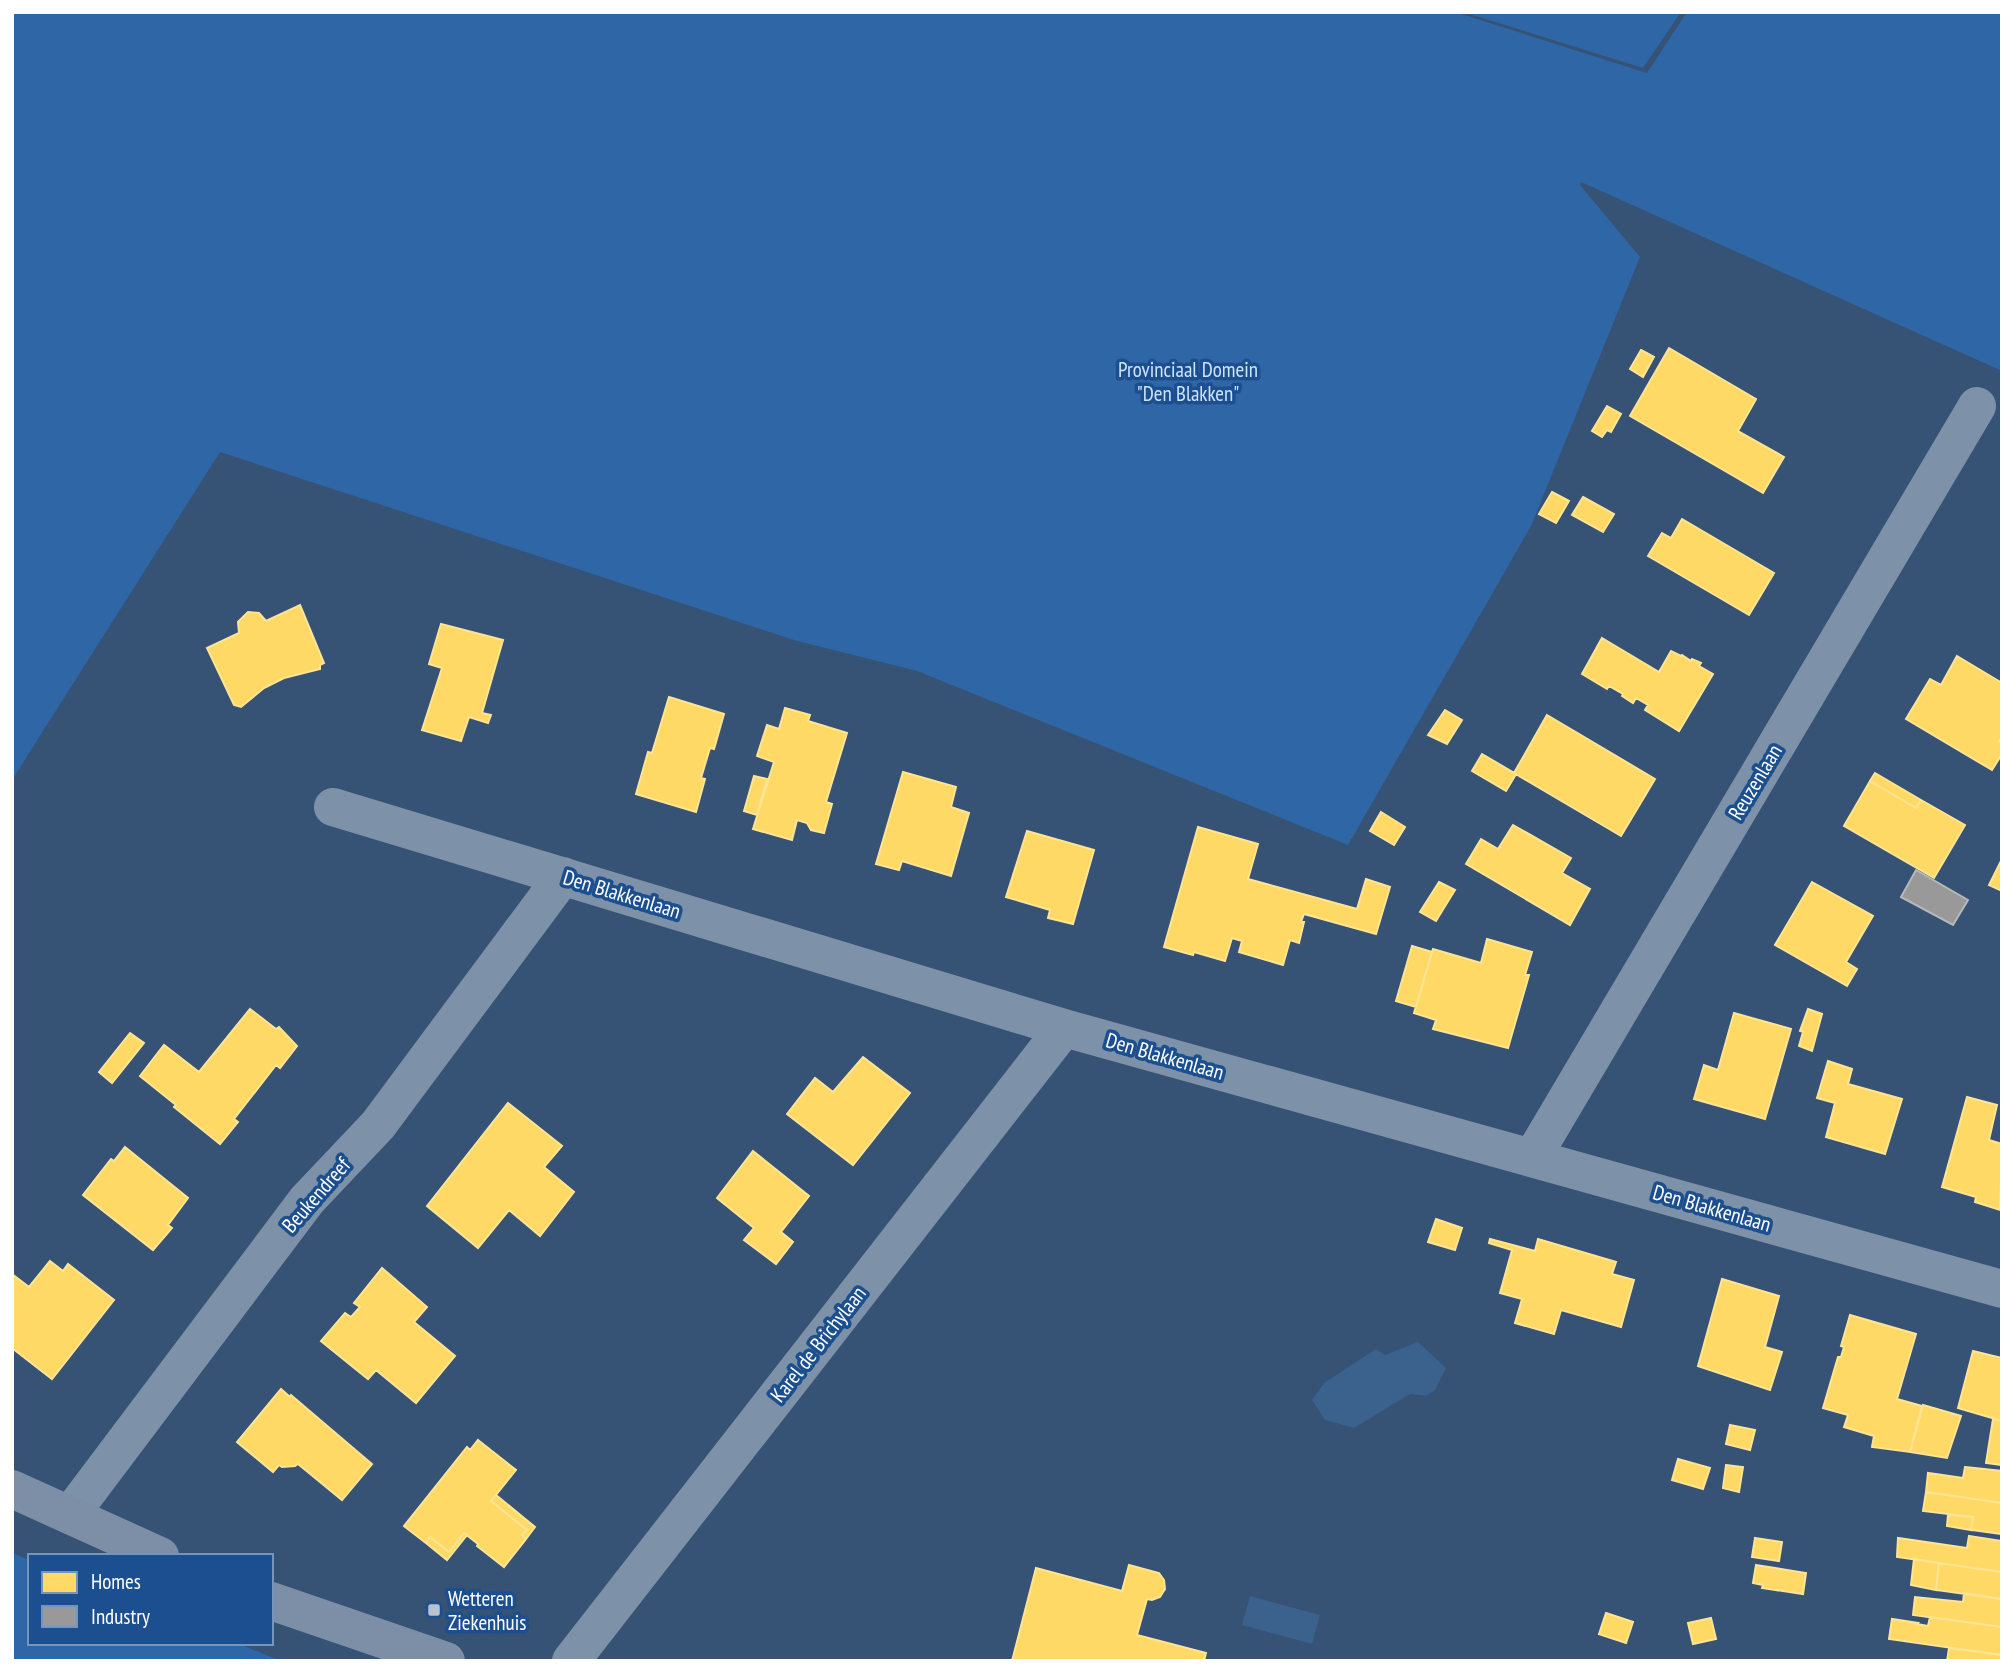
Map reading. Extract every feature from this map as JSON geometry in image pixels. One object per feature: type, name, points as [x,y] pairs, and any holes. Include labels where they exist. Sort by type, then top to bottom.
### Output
[{"type":"main road","points":[[12,1489],[156,1554]]},
{"type":"main road","points":[[273,1602],[446,1661]]},
{"type":"street","name":"Reuzenlaan","points":[[1532,1158],[1977,406]]},
{"type":"street","name":"Den Blakkenlaan","points":[[334,807],[1064,1028],[2002,1289]]},
{"type":"street","name":"Beukendreef","points":[[70,1515],[307,1200],[379,1125],[563,876]]},
{"type":"street","name":"Karel de Brichylaan","points":[[571,1661],[1064,1028]]},
{"type":"green space","name":"Provinciaal Domein \"Den Blakken\"","points":[[12,12],[1455,12],[1647,73],[1687,12],[2002,12],[2002,371],[1581,182],[1580,185],[1640,257],[1531,526],[1348,845],[917,671],[797,641],[220,452],[12,780]]},
{"type":"green space","points":[[1463,12],[1681,12],[1643,68]]},
{"type":"green space","points":[[12,1553],[28,1559],[28,1645],[242,1645],[281,1661],[12,1661]]},
{"type":"shaded area","points":[[1418,1342],[1446,1368],[1435,1390],[1426,1396],[1410,1394],[1354,1428],[1325,1420],[1312,1400],[1324,1383],[1376,1349],[1385,1355]]},
{"type":"shaded area","points":[[1250,1596],[1320,1615],[1312,1644],[1242,1625]]},
{"type":"building: Homes","points":[[1669,348],[1756,399],[1738,431],[1784,457],[1763,493],[1630,416]]},
{"type":"building: Homes","points":[[1641,350],[1654,357],[1643,377],[1630,369]]},
{"type":"building: Homes","points":[[1607,406],[1621,414],[1611,432],[1607,430],[1602,437],[1592,431]]},
{"type":"building: Homes","points":[[1552,492],[1569,501],[1556,523],[1539,514]]},
{"type":"building: Homes","points":[[1583,497],[1614,514],[1603,532],[1572,515]]},
{"type":"building: Homes","points":[[1682,519],[1774,573],[1749,615],[1648,556],[1662,533],[1671,538]]},
{"type":"building: Homes","points":[[300,605],[324,663],[320,665],[320,669],[284,678],[264,688],[241,707],[234,705],[207,648],[239,633],[238,622],[248,612],[259,613],[266,621]]},
{"type":"building: Homes","points":[[441,624],[503,640],[482,713],[491,715],[488,723],[469,717],[461,741],[422,730],[442,668],[429,664]]},
{"type":"building: Homes","points":[[1602,638],[1659,672],[1671,651],[1701,663],[1699,666],[1713,674],[1679,731],[1645,710],[1648,705],[1636,698],[1633,703],[1609,686],[1607,689],[1582,674]]},
{"type":"building: Homes","points":[[1957,656],[2002,683],[2002,736],[1999,741],[2002,743],[2002,754],[1992,770],[1906,719],[1930,679],[1941,685]]},
{"type":"building: Homes","points":[[669,697],[724,714],[714,749],[710,748],[701,778],[705,779],[696,812],[636,794],[648,752],[652,753]]},
{"type":"building: Homes","points":[[785,708],[810,715],[808,721],[847,733],[826,802],[832,804],[824,833],[811,830],[807,823],[797,820],[792,840],[753,829],[774,762],[757,756],[767,725],[779,729]]},
{"type":"building: Homes","points":[[1445,710],[1462,720],[1447,744],[1428,735]]},
{"type":"building: Homes","points":[[1547,715],[1655,779],[1621,836],[1514,773]]},
{"type":"building: Homes","points":[[1482,754],[1516,774],[1506,791],[1472,771]]},
{"type":"building: Homes","points":[[903,772],[956,787],[951,807],[969,813],[951,876],[902,861],[899,870],[876,864]]},
{"type":"building: Homes","points":[[1875,773],[1921,800],[1916,808],[1870,781]]},
{"type":"building: Homes","points":[[754,776],[767,779],[757,815],[744,811]]},
{"type":"building: Homes","points":[[1870,781],[1916,808],[1921,800],[1965,825],[1934,878],[1844,826]]},
{"type":"building: Homes","points":[[1381,812],[1405,827],[1394,845],[1370,831]]},
{"type":"building: Homes","points":[[1513,825],[1571,858],[1562,873],[1590,889],[1570,925],[1466,864],[1481,839],[1498,849]]},
{"type":"building: Homes","points":[[1198,827],[1258,844],[1248,879],[1357,909],[1366,879],[1390,887],[1376,934],[1304,914],[1299,943],[1290,940],[1283,965],[1239,952],[1242,941],[1232,938],[1225,961],[1164,947]]},
{"type":"building: Homes","points":[[1027,831],[1094,850],[1073,924],[1048,918],[1050,910],[1006,897]]},
{"type":"building: Homes","points":[[2002,859],[2002,891],[1989,885]]},
{"type":"building: Homes","points":[[1439,882],[1455,890],[1436,921],[1420,912]]},
{"type":"building: Homes","points":[[1812,882],[1873,916],[1846,962],[1857,969],[1847,986],[1775,945]]},
{"type":"building: Homes","points":[[1487,939],[1532,952],[1525,975],[1529,975],[1508,1048],[1433,1029],[1436,1020],[1414,1013],[1433,949],[1481,963]]},
{"type":"building: Homes","points":[[1412,946],[1432,952],[1416,1007],[1396,1001]]},
{"type":"building: Homes","points":[[250,1009],[276,1029],[279,1027],[297,1046],[280,1068],[276,1065],[234,1119],[238,1122],[220,1144],[140,1076],[164,1045],[199,1072]]},
{"type":"building: Homes","points":[[1808,1009],[1822,1014],[1812,1051],[1799,1046],[1803,1032],[1800,1031]]},
{"type":"building: Homes","points":[[1734,1013],[1791,1029],[1765,1119],[1694,1099],[1704,1065],[1718,1070]]},
{"type":"building: Homes","points":[[130,1033],[144,1043],[112,1083],[99,1072]]},
{"type":"building: Homes","points":[[863,1057],[910,1093],[853,1165],[787,1114],[815,1078],[833,1092]]},
{"type":"building: Homes","points":[[1828,1061],[1852,1069],[1848,1084],[1902,1099],[1885,1154],[1826,1137],[1835,1103],[1817,1098]]},
{"type":"building: Homes","points":[[1967,1097],[1997,1105],[1989,1140],[2002,1144],[2000,1210],[1975,1202],[1976,1197],[1942,1187]]},
{"type":"building: Homes","points":[[508,1103],[562,1146],[544,1167],[574,1192],[540,1236],[509,1210],[478,1248],[427,1206]]},
{"type":"building: Homes","points":[[125,1147],[188,1198],[168,1225],[172,1228],[153,1250],[83,1195],[111,1159],[114,1161]]},
{"type":"building: Homes","points":[[753,1151],[809,1196],[781,1232],[793,1242],[776,1264],[744,1240],[754,1228],[717,1198]]},
{"type":"building: Homes","points":[[1436,1219],[1462,1228],[1455,1250],[1428,1242]]},
{"type":"building: Homes","points":[[1490,1239],[1535,1251],[1538,1239],[1616,1262],[1612,1274],[1634,1280],[1621,1327],[1561,1310],[1554,1334],[1515,1323],[1522,1299],[1500,1293],[1512,1250],[1489,1243]]},
{"type":"building: Homes","points":[[50,1261],[63,1271],[68,1264],[114,1300],[52,1379],[12,1348],[12,1274],[29,1287]]},
{"type":"building: Homes","points":[[382,1268],[427,1307],[414,1322],[455,1356],[416,1403],[376,1370],[368,1379],[321,1341],[345,1313],[351,1317],[360,1307],[354,1303]]},
{"type":"building: Homes","points":[[1722,1279],[1779,1296],[1765,1347],[1782,1352],[1770,1390],[1698,1366]]},
{"type":"building: Homes","points":[[1850,1315],[1916,1334],[1897,1399],[1922,1406],[1910,1452],[1872,1447],[1874,1436],[1844,1427],[1848,1415],[1823,1408],[1838,1357],[1841,1357],[1844,1347],[1841,1346]]},
{"type":"building: Homes","points":[[1973,1351],[2002,1358],[2002,1421],[1958,1408]]},
{"type":"building: Homes","points":[[281,1389],[372,1464],[342,1500],[298,1464],[282,1467],[279,1465],[273,1472],[237,1442]]},
{"type":"building: Homes","points":[[1923,1405],[1961,1416],[1947,1458],[1910,1452]]},
{"type":"building: Homes","points":[[1993,1419],[2002,1421],[2002,1465],[1986,1463]]},
{"type":"building: Homes","points":[[1730,1425],[1755,1430],[1750,1450],[1726,1444]]},
{"type":"building: Homes","points":[[478,1440],[516,1470],[491,1501],[527,1530],[522,1535],[526,1539],[504,1567],[464,1533],[449,1552],[430,1537],[426,1543],[404,1526],[467,1447],[470,1450]]},
{"type":"building: Homes","points":[[1678,1459],[1710,1468],[1703,1489],[1672,1480]]},
{"type":"building: Homes","points":[[1726,1465],[1743,1467],[1739,1492],[1723,1488]]},
{"type":"building: Homes","points":[[1965,1467],[2002,1471],[2002,1503],[1926,1492],[1928,1473],[1963,1478]]},
{"type":"building: Homes","points":[[1926,1492],[2002,1503],[2002,1534],[1971,1530],[1973,1517],[1923,1511]]},
{"type":"building: Homes","points":[[496,1495],[535,1527],[526,1539],[522,1535],[527,1530],[491,1501]]},
{"type":"building: Homes","points":[[1948,1515],[1973,1517],[1971,1530],[1947,1526]]},
{"type":"building: Homes","points":[[464,1533],[467,1535],[447,1560],[426,1543],[430,1537],[449,1552]]},
{"type":"building: Homes","points":[[1969,1536],[2002,1541],[2002,1572],[1897,1557],[1898,1538],[1967,1548]]},
{"type":"building: Homes","points":[[1755,1538],[1782,1542],[1779,1561],[1752,1557]]},
{"type":"building: Homes","points":[[1914,1559],[1939,1563],[1936,1590],[1911,1585]]},
{"type":"building: Homes","points":[[1939,1563],[2002,1572],[2002,1599],[1936,1590]]},
{"type":"building: Homes","points":[[1129,1565],[1159,1573],[1164,1580],[1165,1589],[1160,1597],[1147,1599],[1137,1635],[1206,1653],[1204,1661],[1012,1661],[1036,1568],[1122,1591]]},
{"type":"building: Homes","points":[[1756,1565],[1806,1573],[1803,1594],[1762,1588],[1763,1585],[1753,1583]]},
{"type":"building: Homes","points":[[1964,1593],[2002,1599],[2002,1627],[1913,1615],[1915,1597],[1963,1602]]},
{"type":"building: Homes","points":[[1606,1613],[1633,1622],[1626,1643],[1599,1634]]},
{"type":"building: Homes","points":[[1930,1617],[2002,1627],[2002,1655],[1889,1639],[1892,1619],[1928,1626]]},
{"type":"building: Homes","points":[[1711,1618],[1716,1639],[1693,1644],[1688,1623]]},
{"type":"building: Homes","points":[[1949,1648],[2002,1655],[2002,1661],[1947,1661]]},
{"type":"building: Industry","points":[[1916,870],[1968,900],[1953,925],[1901,897]]},
{"type":"place","name":"Wetteren Ziekenhuis","points":[[434,1610]]}]
